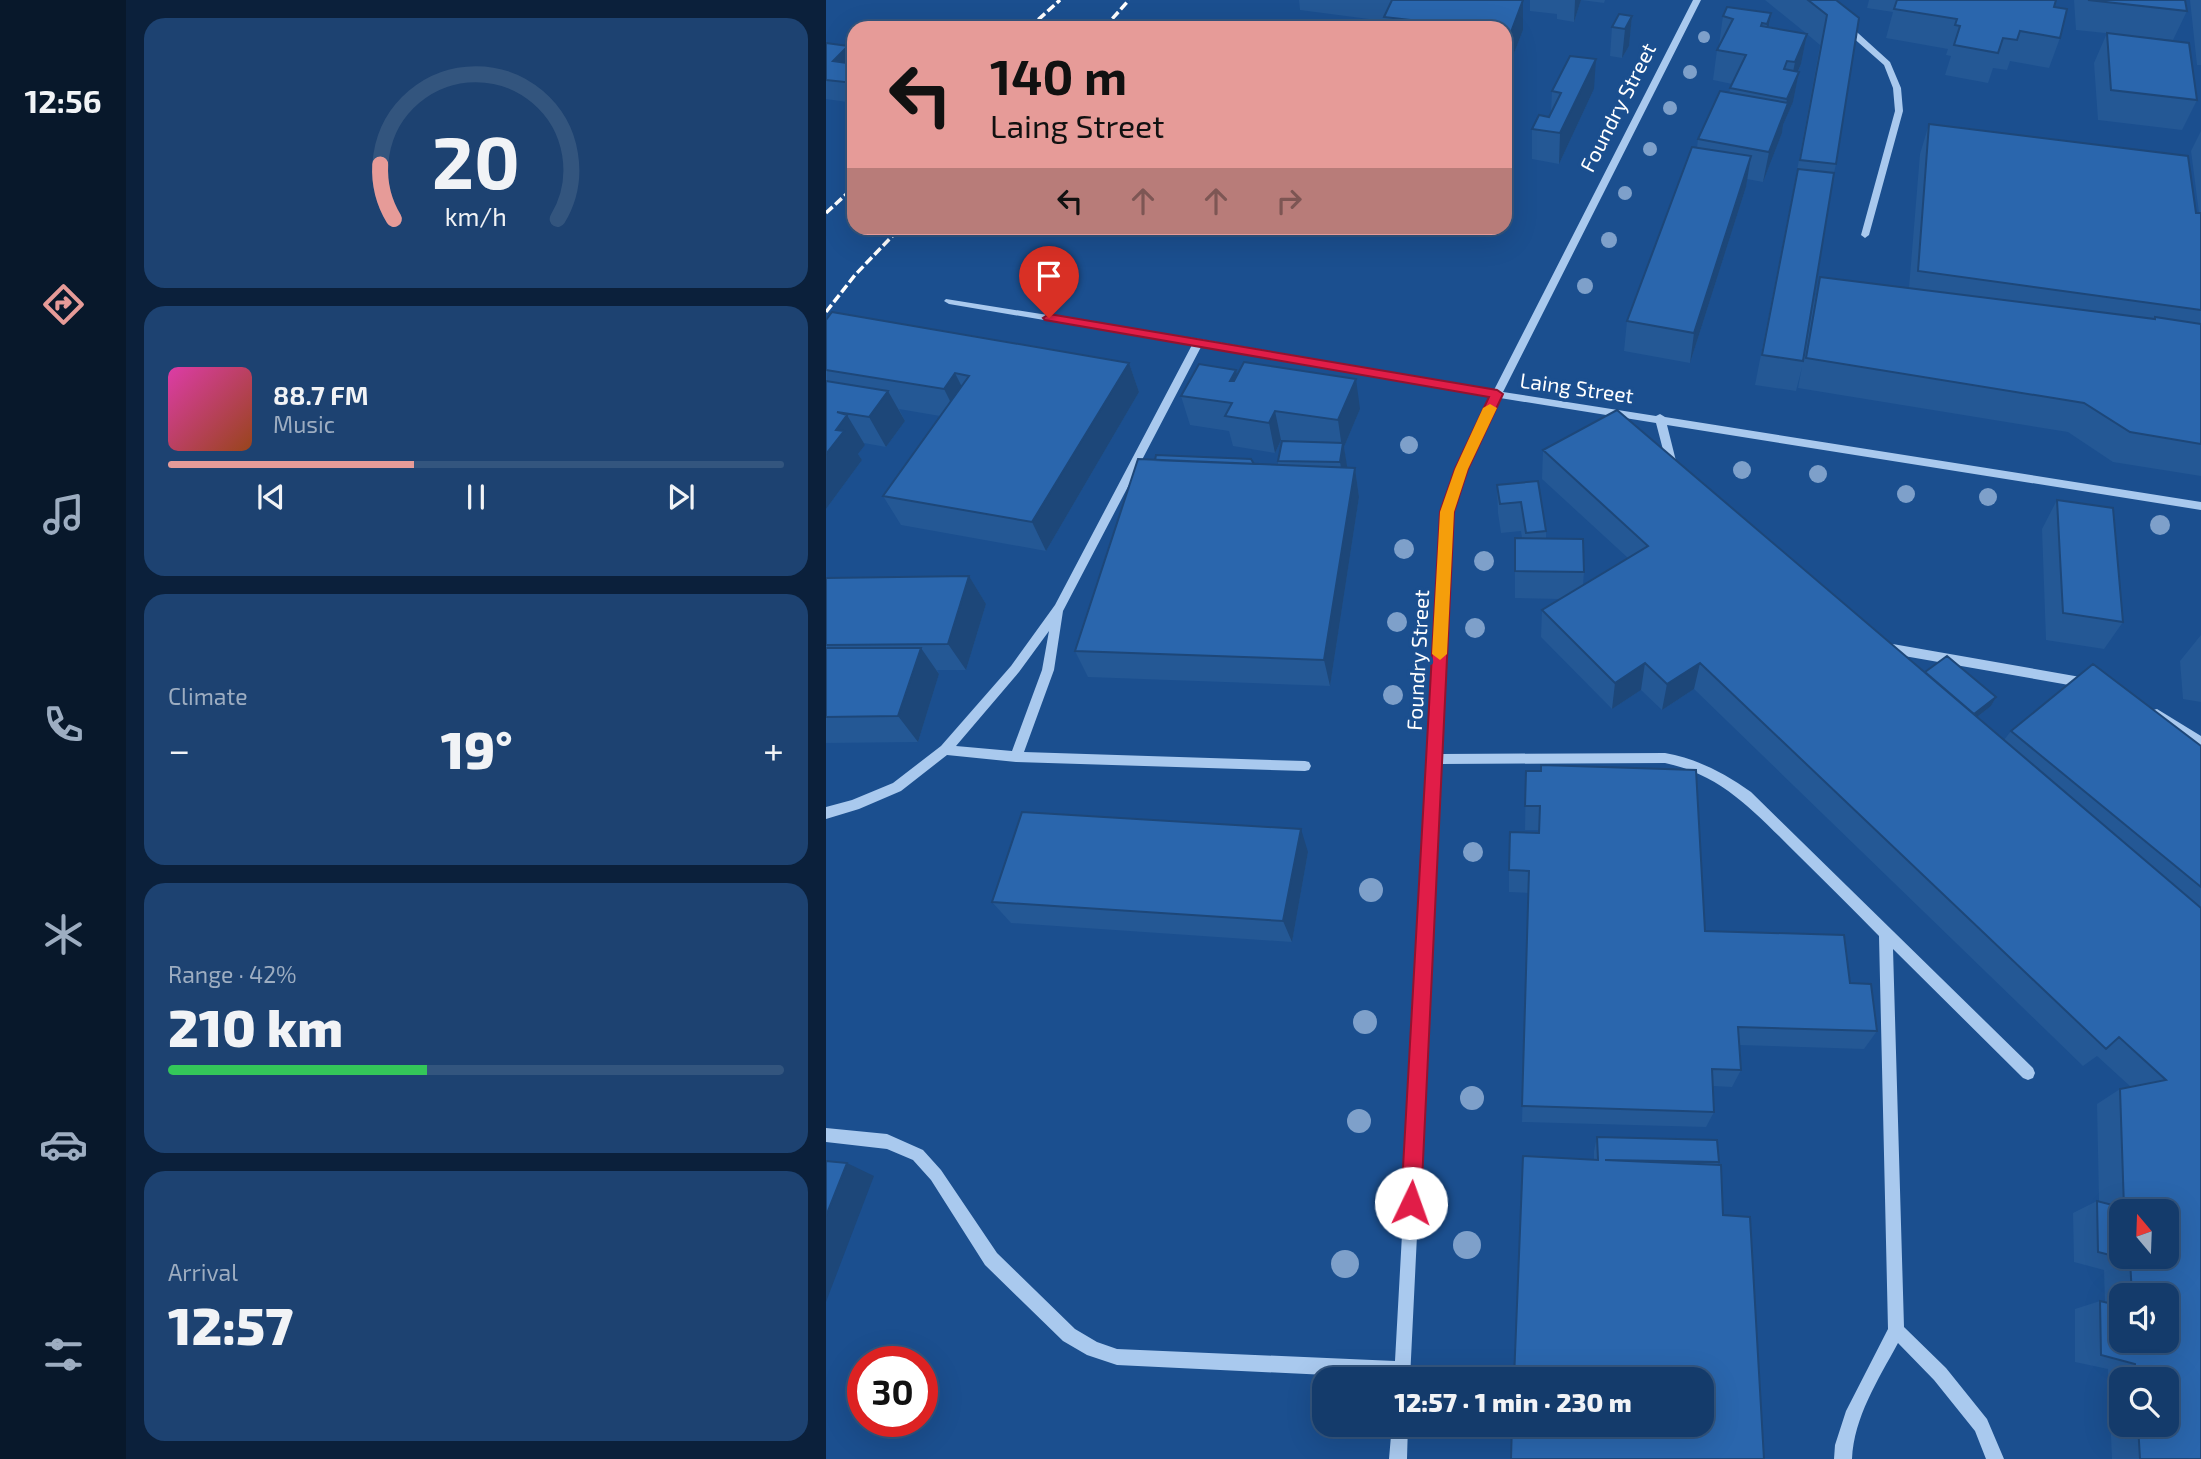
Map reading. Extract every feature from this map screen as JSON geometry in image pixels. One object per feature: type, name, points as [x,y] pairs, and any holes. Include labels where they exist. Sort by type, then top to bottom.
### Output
[{"type":"street","name":"Foundry Street","points":[[1402,1367],[1447,512],[1462,469],[1497,394],[1697,0]]},
{"type":"street","points":[[1838,21],[1887,64],[1897,88],[1899,111],[1865,235]]},
{"type":"street","name":"Laing Street","points":[[949,301],[1497,394],[2201,506]]},
{"type":"street","points":[[826,814],[897,787],[944,750],[1015,669],[1059,608],[1199,342]]},
{"type":"street","points":[[1660,418],[1670,461],[1679,479]]},
{"type":"street","points":[[1016,757],[1048,670],[1059,608]]},
{"type":"street","points":[[1874,642],[1903,652],[2104,686]]},
{"type":"street","points":[[2148,708],[2201,742]]},
{"type":"street","points":[[944,750],[1016,757],[1306,766]]},
{"type":"street","points":[[1434,759],[1664,758],[1690,762],[1716,774],[1747,796],[2028,1073]]},
{"type":"street","points":[[826,1135],[887,1142],[918,1155],[936,1175],[991,1259],[1069,1335],[1093,1349],[1117,1357],[1312,1369]]},
{"type":"street","points":[[1843,1459],[1842,1450],[1855,1409],[1896,1330]]},
{"type":"street","points":[[1398,1459],[1399,1437]]},
{"type":"lane","points":[[1886,935],[1896,1330],[1940,1374],[1981,1424],[1995,1459]]},
{"type":"building","points":[[1392,0],[1523,0],[1512,29],[1512,21],[1419,21],[1384,17]]},
{"type":"building","points":[[1808,0],[1836,0],[1859,18],[1836,164],[1800,160],[1827,15]]},
{"type":"building","points":[[1897,0],[2056,0],[2054,7],[2067,9],[2060,38],[2020,31],[2017,40],[2003,38],[1998,53],[1954,45],[1960,26],[1955,25],[1957,19],[1894,9]]},
{"type":"building","points":[[2088,0],[2185,0],[2187,11]]},
{"type":"building","points":[[1727,7],[1771,13],[1767,24],[1762,23],[1761,26],[1807,34],[1795,62],[1787,61],[1784,69],[1799,72],[1787,99],[1730,88],[1746,55],[1717,50],[1733,19],[1723,16]]},
{"type":"building","points":[[1619,14],[1632,16],[1625,29],[1612,27]]},
{"type":"building","points":[[2107,33],[2189,43],[2197,100],[2111,90]]},
{"type":"building","points":[[826,43],[847,46],[833,61],[847,63],[847,82],[826,80]]},
{"type":"building","points":[[1570,56],[1596,59],[1560,133],[1532,129],[1539,115],[1549,117],[1561,93],[1552,91]]},
{"type":"building","points":[[1720,91],[1788,103],[1769,152],[1698,139]]},
{"type":"building","points":[[1929,124],[2188,156],[2196,213],[2201,213],[2201,310],[1918,271]]},
{"type":"building","points":[[1692,147],[1751,156],[1694,333],[1627,321]]},
{"type":"building","points":[[1798,169],[1834,173],[1803,361],[1762,355]]},
{"type":"building","points":[[1820,277],[2201,324],[2201,444],[2130,432],[2084,403],[1806,358]]},
{"type":"building","points":[[832,312],[1129,363],[1032,522],[883,496],[969,376],[955,373],[944,389],[826,370],[826,320]]},
{"type":"building","points":[[1244,362],[1356,379],[1338,420],[1275,411],[1269,423],[1225,416],[1232,403],[1181,396],[1199,364],[1236,370],[1230,381],[1234,381]]},
{"type":"building","points":[[826,381],[888,391],[869,417],[837,412],[847,415],[836,430],[844,431],[826,454]]},
{"type":"building","points":[[1617,410],[2201,908],[2201,1459],[2140,1459],[2139,1437],[2179,1437],[2179,1367],[2135,1367],[2135,1364],[2101,1355],[2100,1301],[2109,1303],[2109,1353],[2179,1353],[2179,1283],[2131,1283],[2131,1269],[2179,1269],[2179,1199],[2124,1199],[2120,1089],[2166,1080],[2119,1037],[2106,1049],[1700,663],[1667,684],[1645,663],[1615,683],[1542,610],[1648,546],[1543,450]]},
{"type":"building","points":[[1282,441],[1343,443],[1340,462],[1278,461]]},
{"type":"building","points":[[1156,455],[1251,459],[1254,464],[1155,460]]},
{"type":"building","points":[[1138,459],[1355,468],[1324,660],[1075,651]]},
{"type":"building","points":[[1538,481],[1546,531],[1526,533],[1521,502],[1500,504],[1497,485]]},
{"type":"building","points":[[2057,500],[2113,508],[2123,622],[2063,613]]},
{"type":"building","points":[[1515,538],[1583,539],[1584,572],[1515,571]]},
{"type":"building","points":[[969,576],[948,644],[826,645],[826,578]]},
{"type":"building","points":[[826,648],[921,648],[898,716],[826,717]]},
{"type":"building","points":[[1947,656],[1996,697],[1974,714],[1925,672]]},
{"type":"building","points":[[2093,664],[2201,746],[2201,887],[2011,731]]},
{"type":"building","points":[[1541,765],[1696,770],[1705,931],[1844,935],[1850,983],[1871,984],[1877,1031],[1738,1027],[1741,1070],[1712,1069],[1714,1112],[1522,1106],[1529,871],[1509,870],[1510,832],[1539,833],[1540,806],[1525,806],[1526,771],[1541,771]]},
{"type":"building","points":[[1022,812],[1301,829],[1283,921],[992,902]]},
{"type":"building","points":[[1597,1137],[1717,1140],[1719,1162],[1605,1160],[1721,1165],[1723,1215],[1750,1217],[1764,1459],[1511,1459],[1512,1437],[1714,1437],[1714,1367],[1514,1367],[1523,1156],[1598,1160]]},
{"type":"building","points":[[826,1161],[847,1163],[826,1216]]},
{"type":"building","points":[[2097,1201],[2109,1204],[2109,1255],[2098,1252]]},
{"type":"railway","points":[[1037,21],[1060,0]]},
{"type":"railway","points":[[1110,21],[1129,0]]},
{"type":"railway","points":[[826,213],[847,194]]},
{"type":"railway","points":[[826,312],[855,275],[893,235]]},
{"type":"slow traffic","points":[[1440,654],[1447,512],[1462,469],[1490,408]]},
{"type":"route","points":[[1049,318],[1497,394],[1462,469],[1447,512],[1411,1203]]}]
